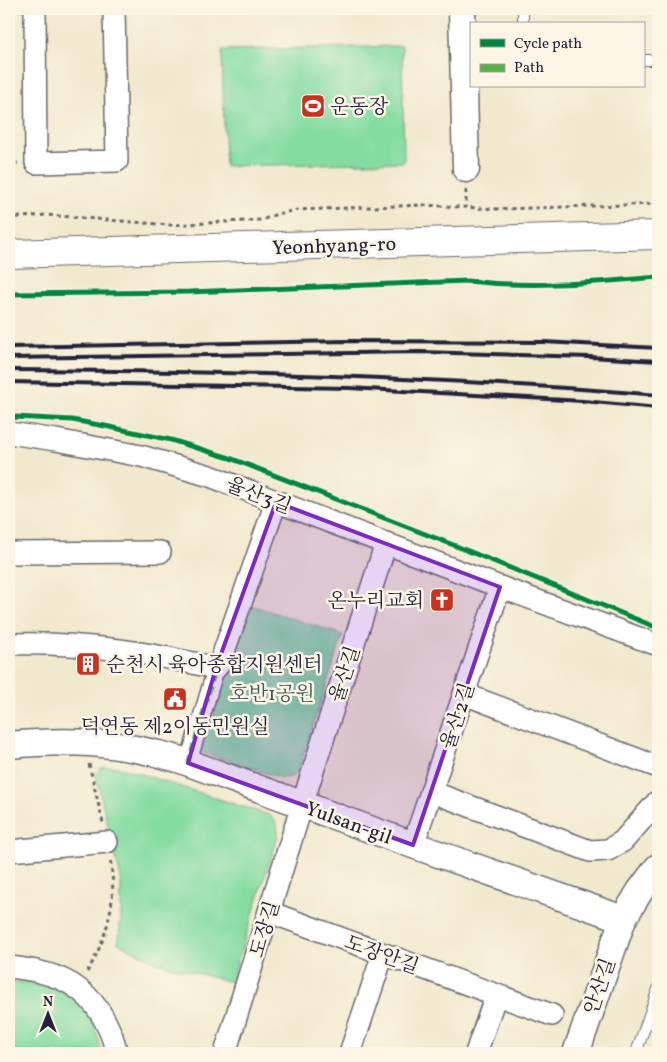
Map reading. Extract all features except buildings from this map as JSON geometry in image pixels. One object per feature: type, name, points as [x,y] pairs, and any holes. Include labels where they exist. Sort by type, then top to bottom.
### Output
[{"type":"main road","name":"Yeonhyang-ro","points":[[9,254],[658,235]]},
{"type":"street","points":[[35,9],[36,163],[117,161],[114,9]]},
{"type":"street","points":[[462,9],[467,61],[466,170]]},
{"type":"street","name":"율산3길","points":[[9,433],[141,456],[210,476],[386,544],[658,645]]},
{"type":"street","points":[[188,763],[216,668],[220,664],[276,502]]},
{"type":"street","name":"율산길","points":[[302,805],[386,544]]},
{"type":"street","points":[[9,553],[160,552]]},
{"type":"street","name":"율산2길","points":[[413,845],[500,587]]},
{"type":"street","points":[[9,644],[96,646],[155,654],[216,668]]},
{"type":"street","points":[[464,694],[658,767]]},
{"type":"street","name":"Yulsan-gil","points":[[9,745],[43,742],[83,742],[128,746],[151,751],[623,919]]},
{"type":"street","points":[[432,792],[590,851],[608,850],[623,841],[658,801]]},
{"type":"street","name":"도장길","points":[[225,1053],[302,805]]},
{"type":"street","points":[[9,851],[107,842]]},
{"type":"street","points":[[623,919],[640,891],[658,867]]},
{"type":"street","name":"도장안길","points":[[269,912],[552,1015]]},
{"type":"street","name":"안산길","points":[[576,1053],[623,919]]},
{"type":"street","points":[[350,1053],[383,954]]},
{"type":"street","points":[[9,967],[37,970],[52,975],[88,995],[101,1013],[111,1034],[116,1053]]},
{"type":"street","points":[[476,1053],[496,995]]},
{"type":"lane","points":[[523,9],[524,22]]},
{"type":"lane","points":[[644,60],[658,60]]},
{"type":"lane","points":[[636,1053],[658,989]]},
{"type":"path","points":[[9,218],[46,215],[170,224],[262,220],[277,214],[297,210],[423,205],[499,209],[658,204]]},
{"type":"path","points":[[78,988],[104,939],[111,912],[113,890],[112,865],[83,742]]},
{"type":"highlighted area","points":[[276,502],[500,587],[413,845],[188,763],[216,668]]},
{"type":"green space","name":"운동장","points":[[402,46],[404,162],[225,166],[222,50]]},
{"type":"green space","name":"호반1공원","points":[[250,605],[343,635],[297,774],[291,777],[282,778],[201,752]]},
{"type":"green space","points":[[105,767],[116,767],[135,772],[269,815],[275,822],[278,836],[231,982],[158,963],[118,943],[121,920],[121,879],[96,777],[99,770]]},
{"type":"green space","points":[[9,982],[55,986],[80,1002],[93,1020],[102,1053],[9,1053]]},
{"type":"railway","points":[[9,347],[348,341],[543,342],[658,348]]},
{"type":"railway","points":[[9,358],[420,352],[658,361]]},
{"type":"railway","points":[[9,370],[171,372],[415,379],[658,395]]},
{"type":"railway","points":[[9,382],[349,388],[583,401],[658,408]]},
{"type":"marked path","points":[[188,763],[216,668]]},
{"type":"cycle path","points":[[9,294],[189,292],[467,281],[562,284],[658,277]]},
{"type":"cycle path","points":[[9,421],[15,417],[72,420],[171,440],[230,458],[456,546],[658,628]]},
{"type":"place","name":"운동장","points":[[313,106]]},
{"type":"place","name":"온누리교회","points":[[442,600]]},
{"type":"place","name":"순천시 육아종합지원센터","points":[[88,664]]},
{"type":"place","name":"덕연동 제2이동민원실","points":[[175,699]]}]
